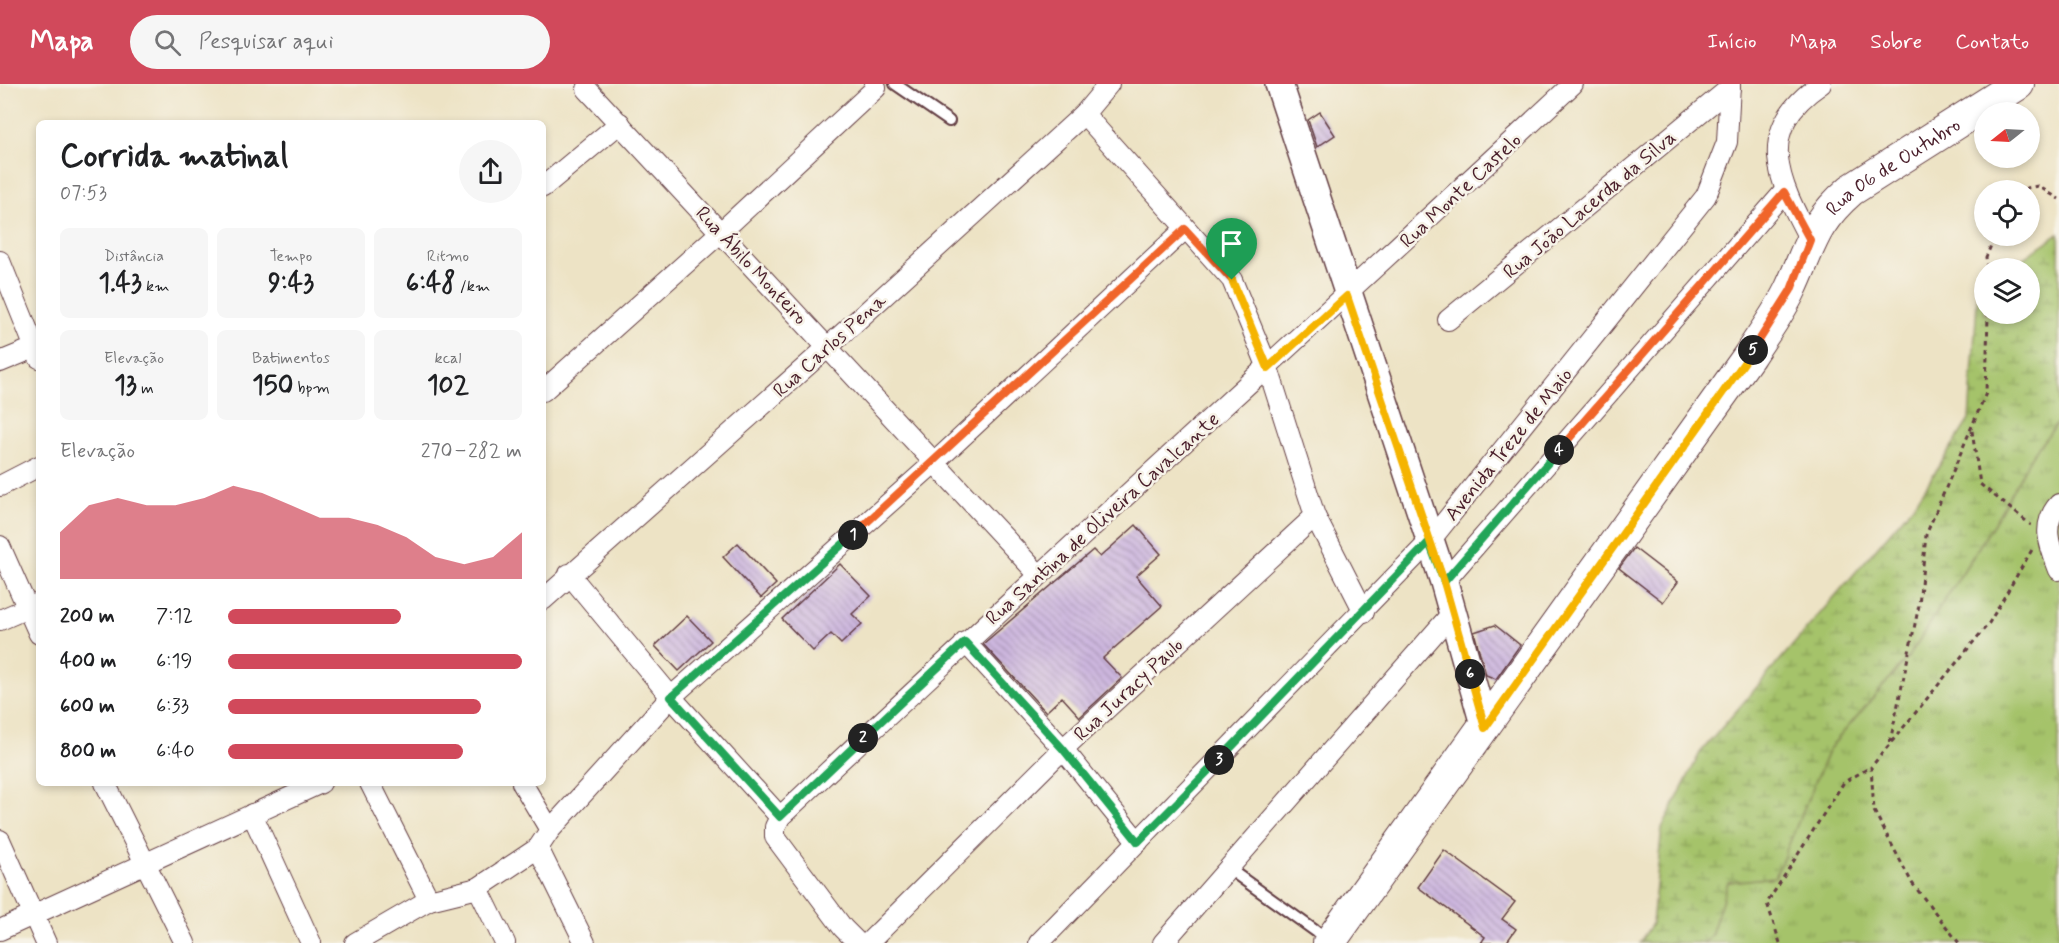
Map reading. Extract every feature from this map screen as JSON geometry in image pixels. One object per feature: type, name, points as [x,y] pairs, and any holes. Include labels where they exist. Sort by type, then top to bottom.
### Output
[{"type":"main road","points":[[1279,84],[1347,296],[1444,582],[1485,728]]},
{"type":"main road","name":"Rua 06 de Outubro","points":[[1330,942],[1749,356],[1791,290],[1810,240],[1830,208],[1851,189],[2018,84]]},
{"type":"street","name":"Rua Carlos Pena","points":[[546,597],[1084,114],[1109,84]]},
{"type":"street","name":"Rua Monte Castelo","points":[[1347,296],[1573,84]]},
{"type":"street","points":[[1788,114],[1794,84]]},
{"type":"street","points":[[1810,240],[1784,192],[1778,161],[1784,119],[1803,96],[1821,84]]},
{"type":"street","points":[[546,388],[884,85]]},
{"type":"street","name":"Rua João Lacerda da Silva","points":[[1448,320],[1730,86]]},
{"type":"street","name":"Avenida Treze de Maio","points":[[1039,943],[1364,612],[1429,542],[1706,196],[1727,142],[1730,86]]},
{"type":"street","name":"Rua Ábilo Monteiro","points":[[587,89],[1038,574]]},
{"type":"street","points":[[1084,114],[1232,280],[1268,368],[1315,516],[1364,612]]},
{"type":"street","points":[[546,185],[620,123]]},
{"type":"street","name":"Avenida Treze de Maio","points":[[1444,582],[1784,192]]},
{"type":"street","points":[[355,943],[429,900],[478,888],[538,848],[550,830],[671,697],[934,463],[1185,229]]},
{"type":"street","points":[[0,261],[36,351]]},
{"type":"street","name":"Rua Santina de Oliveira Cavalcante","points":[[780,817],[1038,574],[1347,296]]},
{"type":"street","points":[[0,362],[36,353]]},
{"type":"street","points":[[0,486],[36,468]]},
{"type":"street","points":[[2059,504],[2052,512],[2045,528],[2059,570]]},
{"type":"street","name":"Rua Juracy Paulo","points":[[868,943],[1063,749],[1315,516]]},
{"type":"street","points":[[0,546],[34,606],[0,620]]},
{"type":"street","points":[[569,574],[671,697],[780,817],[775,826],[775,837],[843,928],[858,943]]},
{"type":"street","points":[[1163,943],[1453,612]]},
{"type":"street","points":[[965,642],[1063,749],[1138,842]]},
{"type":"street","points":[[107,786],[185,943]]},
{"type":"street","points":[[0,930],[314,786]]},
{"type":"street","points":[[372,786],[429,900]]},
{"type":"street","points":[[524,786],[550,830]]},
{"type":"street","points":[[252,814],[311,943]]},
{"type":"street","points":[[0,840],[46,943]]},
{"type":"street","points":[[538,848],[585,943]]},
{"type":"street","points":[[478,888],[505,943]]},
{"type":"lane","points":[[884,85],[949,121]]},
{"type":"lane","points":[[1229,869],[1330,942]]},
{"type":"path","points":[[2040,187],[2059,199]]},
{"type":"path","points":[[1889,744],[1919,605],[1926,535],[1986,393],[1988,324]]},
{"type":"path","points":[[1780,943],[1767,903],[1844,782],[1871,767],[1989,623],[2045,528],[1980,484],[1972,429]]},
{"type":"path","points":[[1871,767],[1874,811],[1912,883],[1959,943]]},
{"type":"green space","points":[[2059,234],[2059,421],[2032,455],[1994,523],[1909,656],[1829,749],[1775,877],[1728,882],[1711,935],[1704,943],[1639,943],[1652,924],[1662,828],[1700,753],[1916,502],[1969,420],[1976,324],[2040,324],[2040,258],[2024,258]]},
{"type":"green space","points":[[2059,421],[2059,943],[1704,943],[1711,935],[1728,882],[1775,877],[1829,749],[1909,656],[1994,523],[2032,455]]},
{"type":"building","points":[[1320,112],[1335,135],[1317,147],[1308,120]]},
{"type":"building","points":[[1136,525],[1161,554],[1136,576],[1162,606],[1103,658],[1122,678],[1080,717],[1062,697],[1046,712],[983,644],[1093,550],[1100,557]]},
{"type":"building","points":[[738,543],[776,584],[761,598],[723,557]]},
{"type":"building","points":[[1634,548],[1678,582],[1663,602],[1619,568]]},
{"type":"building","points":[[840,564],[871,596],[852,614],[862,624],[841,644],[831,634],[813,651],[782,619]]},
{"type":"building","points":[[687,616],[711,641],[679,671],[655,646]]},
{"type":"building","points":[[1495,625],[1520,645],[1496,679],[1486,675],[1474,632]]},
{"type":"building","points":[[1444,850],[1515,902],[1502,919],[1516,929],[1506,943],[1481,943],[1485,937],[1418,887]]},
{"type":"route","points":[[1232,280],[1185,229],[934,463],[671,697],[780,817],[965,642],[1063,749],[1138,842],[1364,612],[1429,542],[1444,582],[1784,192],[1810,240],[1791,290],[1749,356],[1485,728],[1444,582],[1347,296],[1268,368],[1232,280]]}]
